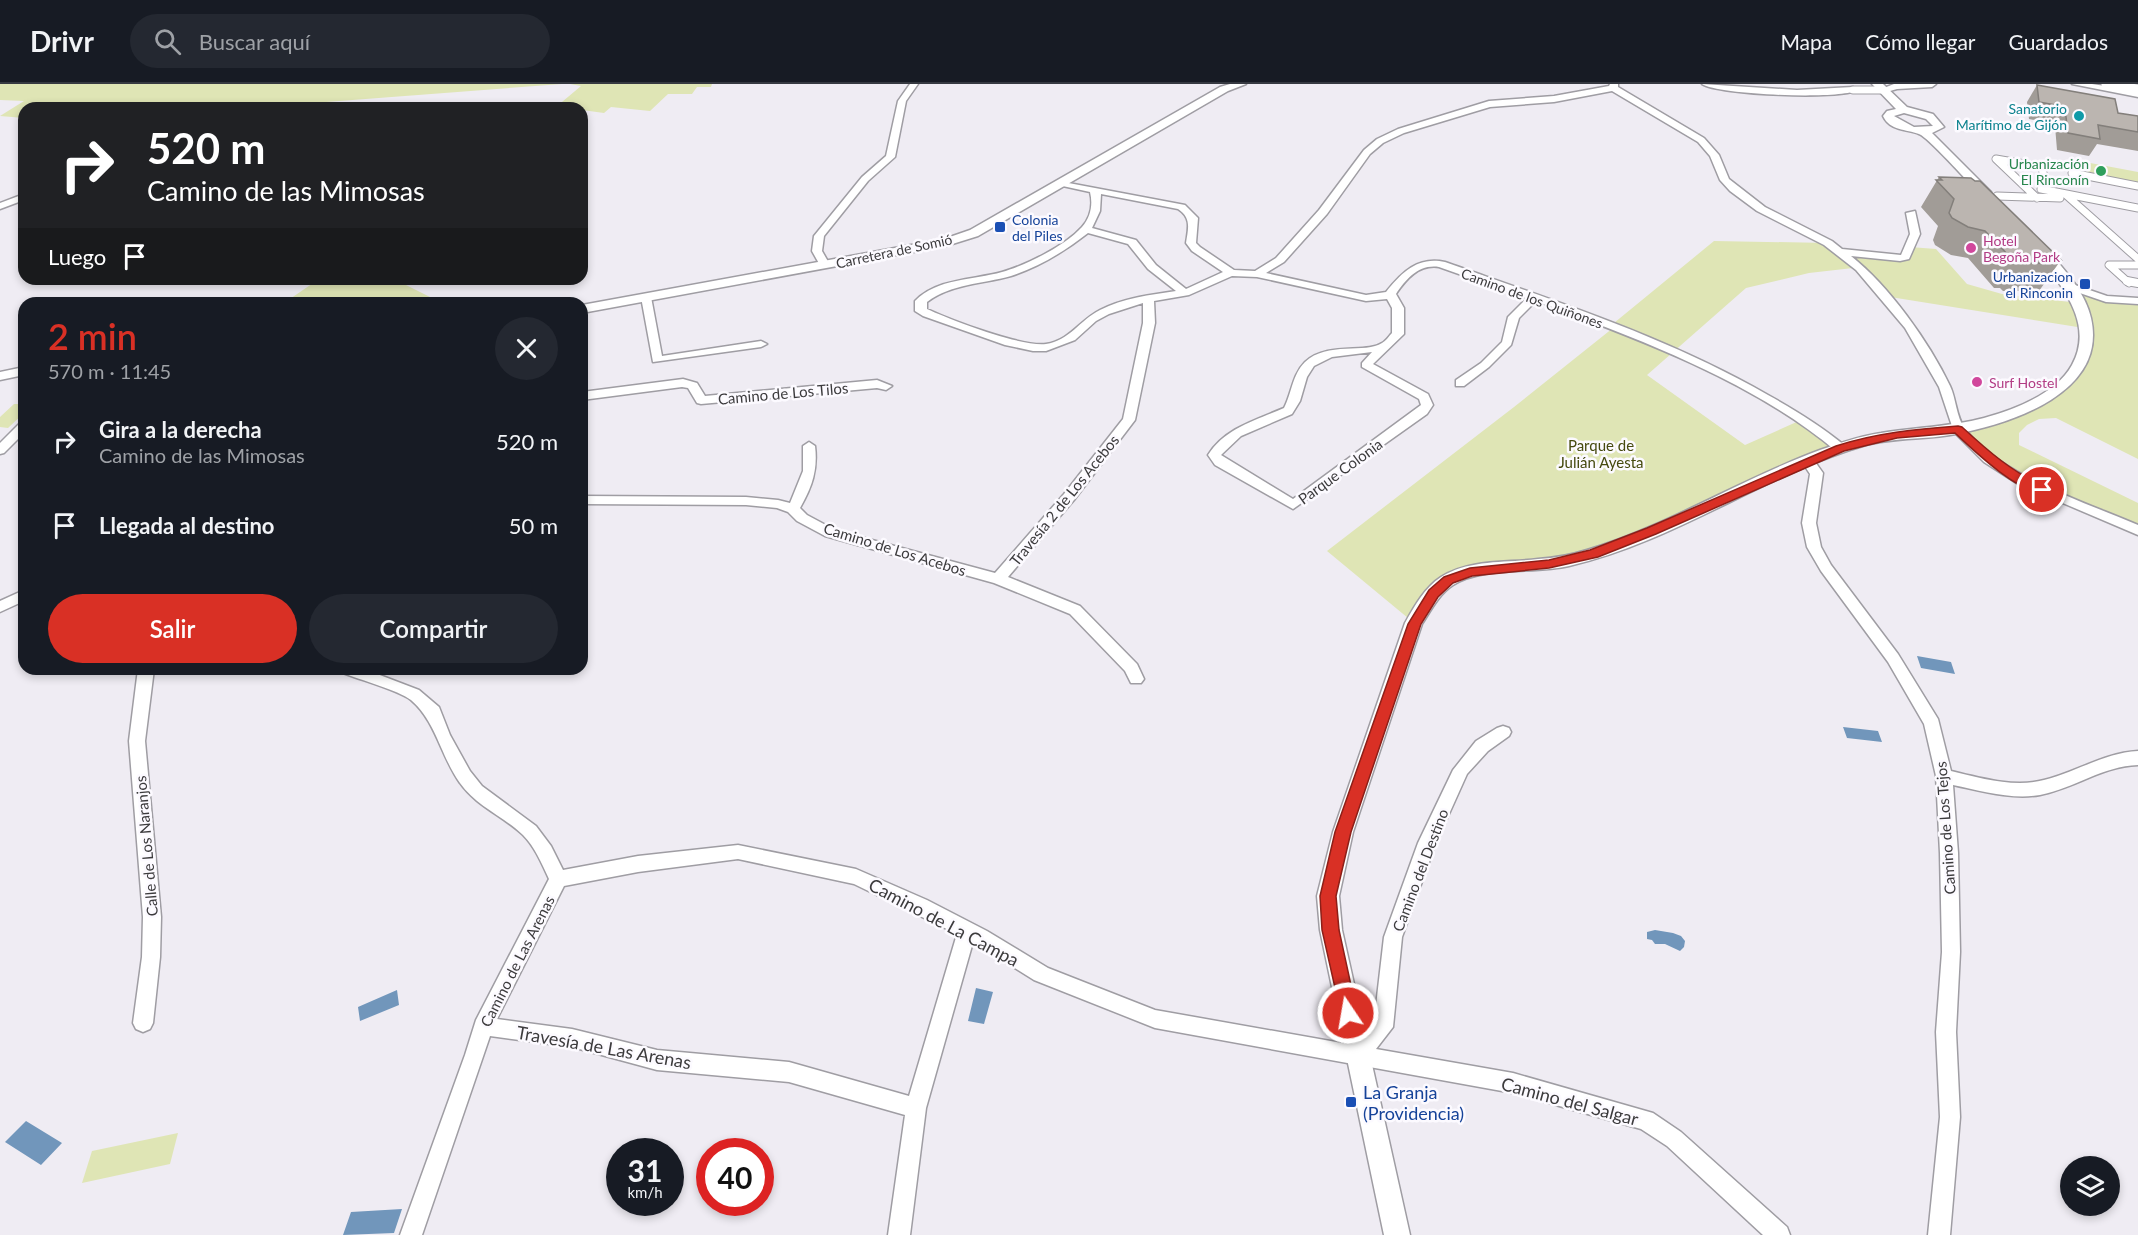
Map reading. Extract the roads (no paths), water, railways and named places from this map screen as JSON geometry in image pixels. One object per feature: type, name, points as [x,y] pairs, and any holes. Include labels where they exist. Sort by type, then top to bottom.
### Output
[{"type":"street","points":[[825,265],[817,251],[819,236],[865,179],[890,157],[902,101],[914,84]]},
{"type":"street","name":"Carretera de Somió","points":[[588,308],[945,242],[974,233],[1224,89],[1241,84]]},
{"type":"street","points":[[1706,84],[1746,92],[1779,94],[1932,84]]},
{"type":"street","points":[[2076,84],[2138,94]]},
{"type":"street","points":[[2105,84],[2138,88]]},
{"type":"street","points":[[1257,274],[1280,260],[1323,212],[1367,152],[1380,141],[1489,104],[1554,99],[1613,86],[1682,126],[1701,140],[1714,155],[1725,180],[1733,189],[1761,208],[1841,252],[1860,268],[1910,327],[1945,387],[1958,429],[1989,459],[2023,482],[2138,530]]},
{"type":"street","points":[[1880,87],[1904,110]]},
{"type":"street","points":[[1904,110],[1926,115],[1938,123],[1939,127],[1924,131],[1905,128],[1890,120],[1888,116],[1891,113],[1904,110]]},
{"type":"street","points":[[1924,131],[2002,210]]},
{"type":"street","points":[[2037,198],[1996,159],[2042,167],[2046,190]]},
{"type":"street","points":[[2072,173],[2138,186]]},
{"type":"street","points":[[1061,183],[1181,207],[1194,216],[1191,243],[1231,273]]},
{"type":"street","points":[[2024,186],[2138,208]]},
{"type":"street","points":[[1095,190],[1098,202],[1094,217],[1086,230],[1065,246],[1042,260],[1008,273],[946,287],[930,293],[921,301],[921,311],[1015,346],[1037,347],[1055,344],[1072,337],[1092,320],[1128,302],[1185,293],[1231,273],[1257,274],[1366,298],[1398,317]]},
{"type":"street","points":[[1997,196],[2037,198],[2067,196],[2138,264]]},
{"type":"street","points":[[0,206],[18,199]]},
{"type":"street","points":[[1841,252],[1905,257],[1915,234],[1911,213]]},
{"type":"street","points":[[1086,230],[1132,242],[1152,267],[1185,293]]},
{"type":"street","points":[[1397,1235],[1331,930],[1328,896],[1343,832],[1414,624],[1433,593],[1448,580],[1470,572],[1549,564],[1593,554],[1840,448],[1862,441],[1958,429],[2022,411],[2043,401],[2063,388],[2080,369],[2087,351],[2090,329],[2084,306],[2075,288],[2060,268],[2031,239]]},
{"type":"street","name":"Camino de los Quiñones","points":[[1390,294],[1397,283],[1421,264],[1429,262],[1533,298],[1718,370],[1801,420],[1840,448]]},
{"type":"street","points":[[2138,264],[2109,265],[2129,283],[2138,283]]},
{"type":"street","points":[[2075,288],[2106,299],[2138,302]]},
{"type":"street","points":[[1366,298],[1390,294],[1398,308],[1398,334],[1366,365]]},
{"type":"street","points":[[646,297],[657,360],[761,344]]},
{"type":"street","points":[[1460,383],[1485,365],[1507,343],[1514,317],[1533,298]]},
{"type":"street","name":"Travesía 2 de Los Acebos","points":[[998,579],[1069,497],[1129,420],[1149,323],[1148,299]]},
{"type":"street","name":"Parque Colonia","points":[[1342,353],[1416,392],[1424,397],[1427,405],[1423,411],[1293,506],[1220,462],[1214,455],[1218,448],[1255,423],[1288,411],[1296,397],[1302,374],[1310,363],[1326,354],[1386,347]]},
{"type":"street","points":[[0,376],[18,372]]},
{"type":"street","name":"Camino de Los Tilos","points":[[588,395],[682,383],[693,386],[701,400],[877,384],[886,386]]},
{"type":"street","points":[[0,450],[18,432]]},
{"type":"street","points":[[793,508],[807,486],[812,464],[809,446]]},
{"type":"street","name":"Camino de Los Tejos","points":[[1808,462],[1817,473],[1809,523],[1814,547],[1826,568],[1893,658],[1932,723],[1944,776],[1951,952],[1946,1032],[1950,1117],[1939,1235]]},
{"type":"street","name":"Camino de Los Acebos","points":[[588,500],[746,501],[793,508],[802,518],[830,533],[998,579],[1075,610],[1132,669],[1136,679]]},
{"type":"street","points":[[0,607],[18,598]]},
{"type":"street","name":"Calle de Los Naranjos","points":[[143,1023],[152,957],[152,916],[137,741],[145,675]]},
{"type":"street","name":"Camino de Las Arenas","points":[[364,675],[414,694],[432,711],[442,736],[464,776],[476,791],[530,831],[545,850],[558,879],[483,1026],[411,1235]]},
{"type":"street","name":"Camino del Destino","points":[[1357,1055],[1383,1027],[1393,938],[1426,843],[1461,770],[1482,746],[1503,732]]},
{"type":"street","points":[[1944,776],[1998,788],[2040,789],[2113,760],[2138,758]]},
{"type":"street","name":"Camino de La Campa","points":[[558,879],[638,864],[738,852],[856,877],[921,906],[967,930],[1041,974],[1155,1019],[1357,1055]]},
{"type":"street","points":[[898,1235],[916,1108],[967,930]]},
{"type":"street","name":"Travesía de Las Arenas","points":[[483,1026],[572,1038],[657,1060],[789,1071],[916,1108]]},
{"type":"street","name":"Camino del Salgar","points":[[1357,1055],[1513,1083],[1646,1120],[1674,1139],[1779,1235]]},
{"type":"water","points":[[1917,656],[1951,662],[1955,674],[1921,668]]},
{"type":"water","points":[[1843,727],[1878,731],[1882,742],[1847,738]]},
{"type":"water","points":[[1655,930],[1681,936],[1685,941],[1684,947],[1680,951],[1665,944],[1655,944],[1652,940],[1647,939],[1647,932]]},
{"type":"water","points":[[976,988],[993,992],[984,1024],[968,1021]]},
{"type":"water","points":[[397,990],[399,1005],[360,1021],[358,1007]]},
{"type":"water","points":[[26,1121],[62,1143],[41,1165],[5,1142]]},
{"type":"water","points":[[402,1209],[394,1233],[343,1235],[351,1212]]},
{"type":"place","name":"Sanatorio Marítimo de Gijón","points":[[2079,116]]},
{"type":"place","name":"Urbanización El Rinconín","points":[[2101,171]]},
{"type":"place","name":"Colonia del Piles","points":[[1000,227]]},
{"type":"place","name":"Hotel Begoña Park","points":[[1971,248]]},
{"type":"place","name":"Urbanizacion el Rinconin","points":[[2085,284]]},
{"type":"place","name":"Surf Hostel","points":[[1977,382]]},
{"type":"place","name":"La Granja (Providencia)","points":[[1351,1102]]},
{"type":"park label","name":"Parque de Julián Ayesta","points":[[1601,454]]}]
